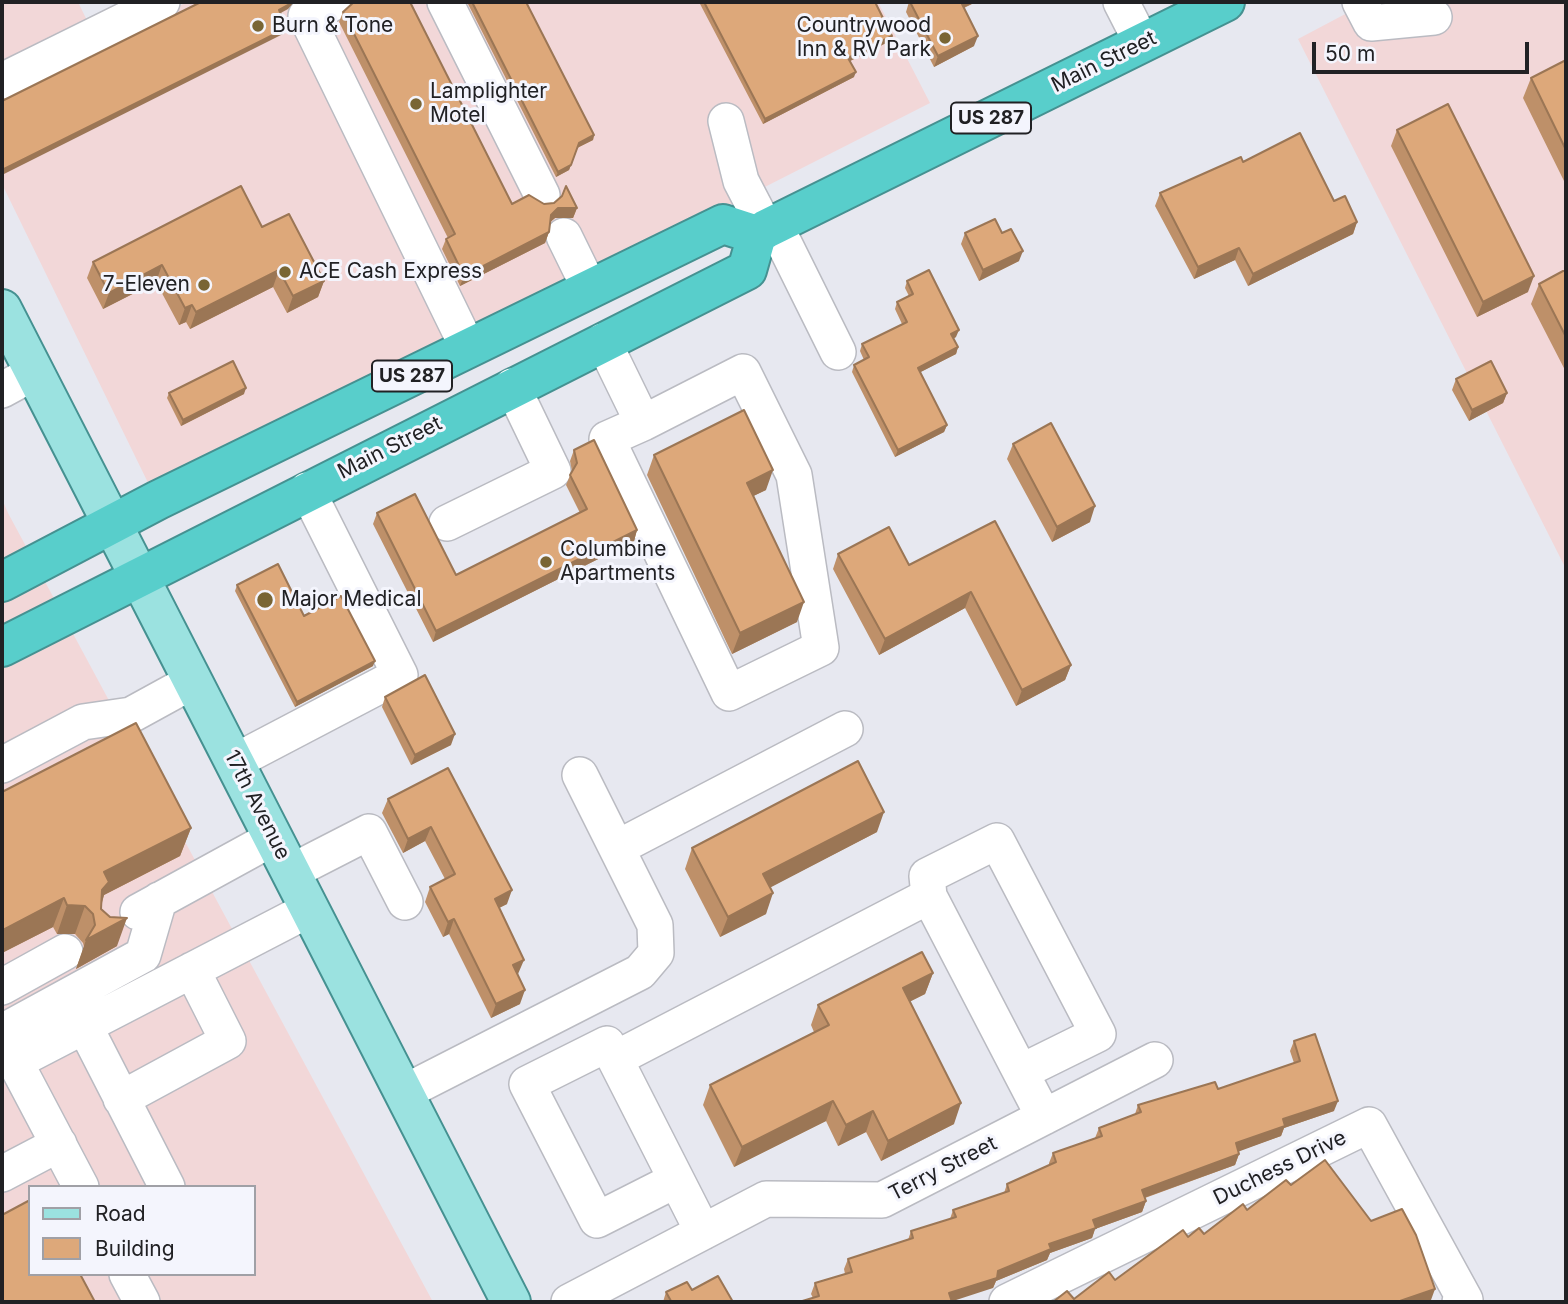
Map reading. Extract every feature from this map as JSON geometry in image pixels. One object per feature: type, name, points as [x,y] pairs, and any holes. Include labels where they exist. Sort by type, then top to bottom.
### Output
[{"type":"highway","name":"Main Street","points":[[2,647],[512,386],[747,270],[766,230],[1142,43],[1214,4]]},
{"type":"highway","name":"US 287","points":[[2,582],[112,523],[723,224],[766,230]]},
{"type":"main road","name":"17th Avenue","points":[[2,309],[511,1302]]},
{"type":"street","points":[[2,81],[162,2]]},
{"type":"street","points":[[335,2],[306,16],[468,348]]},
{"type":"street","points":[[445,2],[542,195]]},
{"type":"street","points":[[1121,2],[1142,43]]},
{"type":"street","points":[[1365,12],[1434,17]]},
{"type":"street","points":[[726,121],[740,181],[838,352]]},
{"type":"street","points":[[564,236],[590,289]]},
{"type":"street","points":[[603,341],[643,424]]},
{"type":"street","points":[[2,390],[35,372]]},
{"type":"street","points":[[743,373],[794,475],[821,648],[729,693],[607,439],[643,424],[743,373]]},
{"type":"street","points":[[447,523],[553,471],[512,386]]},
{"type":"street","points":[[234,762],[400,675],[307,490]]},
{"type":"street","points":[[2,765],[83,722],[131,715],[193,681]]},
{"type":"street","points":[[617,848],[845,729]]},
{"type":"street","points":[[404,1093],[640,972],[656,954],[655,925],[580,775]]},
{"type":"street","points":[[291,872],[369,832],[405,902]]},
{"type":"street","points":[[109,928],[273,838]]},
{"type":"street","points":[[1021,1072],[1098,1034],[997,841],[927,876],[929,895],[1044,1117]]},
{"type":"street","points":[[615,1059],[929,895]]},
{"type":"street","points":[[6,1043],[143,955],[159,900]]},
{"type":"street","points":[[6,1043],[84,1026],[310,908]]},
{"type":"street","points":[[2,987],[65,952]]},
{"type":"street","points":[[121,1099],[228,1041],[192,970]]},
{"type":"street","points":[[84,1026],[166,1185]]},
{"type":"street","points":[[6,1043],[80,1185]]},
{"type":"street","points":[[676,1180],[597,1220],[527,1084],[607,1044],[703,1232]]},
{"type":"street","name":"Terry Street","points":[[569,1302],[766,1199],[882,1200],[1155,1060]]},
{"type":"street","name":"Duchess Drive","points":[[1007,1302],[1369,1125],[1465,1300],[1460,1302]]},
{"type":"street","points":[[2,1174],[59,1144]]},
{"type":"street","points":[[129,1276],[142,1302]]},
{"type":"shaded area","points":[[2,2],[78,2],[99,45],[187,2],[878,2],[930,103],[155,497],[2,184]]},
{"type":"shaded area","points":[[1368,2],[1566,2],[1566,569],[1298,39]]},
{"type":"shaded area","points":[[2,499],[8,513],[433,1302],[2,1302]]},
{"type":"building","points":[[201,2],[291,2],[279,10],[287,28],[2,170],[2,101]]},
{"type":"building","name":"Lamplighter Motel","points":[[354,2],[410,2],[512,204],[529,195],[544,204],[554,203],[562,196],[566,186],[577,208],[558,208],[551,215],[549,232],[464,276],[446,239],[455,234],[343,12]]},
{"type":"building","points":[[472,2],[526,2],[594,135],[579,143],[571,165],[558,172]]},
{"type":"building","points":[[704,2],[875,2],[892,36],[848,58],[856,72],[765,119]]},
{"type":"building","name":"Countrywood Inn & RV Park","points":[[910,2],[961,2],[978,36],[938,56]]},
{"type":"building","points":[[1566,60],[1566,150],[1531,78]]},
{"type":"building","points":[[1448,104],[1534,276],[1483,302],[1397,130]]},
{"type":"building","points":[[1300,133],[1334,201],[1345,196],[1357,222],[1253,274],[1239,248],[1198,267],[1160,193],[1241,157],[1243,162]]},
{"type":"building","points":[[241,186],[262,227],[289,214],[324,281],[293,296],[279,270],[196,312],[192,305],[185,308],[162,265],[109,293],[93,262]]},
{"type":"building","points":[[995,219],[1002,233],[1011,229],[1023,251],[983,270],[965,233]]},
{"type":"building","points":[[929,270],[959,330],[951,334],[958,347],[918,368],[947,425],[898,450],[854,365],[869,357],[862,344],[907,322],[897,302],[913,294],[907,281]]},
{"type":"building","points":[[1566,271],[1566,337],[1539,284]]},
{"type":"building","points":[[233,361],[246,388],[183,420],[169,393]]},
{"type":"building","points":[[1491,361],[1507,393],[1472,410],[1456,379]]},
{"type":"building","points":[[744,410],[773,470],[747,483],[804,602],[740,633],[654,455]]},
{"type":"building","points":[[1051,423],[1095,506],[1057,527],[1013,444]]},
{"type":"building","name":"Columbine Apartments","points":[[594,440],[637,530],[436,631],[377,513],[415,494],[456,575],[587,509],[570,475],[577,463],[574,450]]},
{"type":"building","points":[[995,521],[1071,665],[1022,690],[971,592],[885,639],[838,554],[889,527],[909,565]]},
{"type":"building","points":[[278,564],[304,616],[341,596],[375,661],[297,702],[237,585]]},
{"type":"building","points":[[425,675],[455,734],[415,755],[385,697]]},
{"type":"building","points":[[136,723],[191,828],[104,872],[109,882],[102,890],[101,909],[110,917],[127,918],[86,940],[95,925],[93,914],[85,906],[67,905],[64,898],[3,930],[2,792]]},
{"type":"building","points":[[858,761],[884,812],[763,874],[773,893],[728,917],[692,848]]},
{"type":"building","points":[[448,768],[512,890],[495,899],[524,960],[513,965],[525,990],[496,1004],[454,919],[448,922],[430,887],[455,874],[431,827],[408,839],[388,799]]},
{"type":"building","points":[[922,952],[933,973],[903,988],[961,1103],[888,1141],[873,1111],[846,1125],[833,1101],[742,1147],[710,1085],[829,1025],[818,1005]]},
{"type":"building","points":[[1315,1034],[1338,1101],[1283,1119],[1285,1126],[1236,1143],[1239,1154],[1142,1190],[1146,1201],[1093,1220],[1096,1228],[1049,1244],[1051,1249],[998,1271],[997,1278],[949,1293],[952,1302],[799,1302],[819,1296],[815,1283],[852,1272],[848,1259],[913,1238],[911,1231],[956,1217],[953,1210],[1009,1191],[1007,1184],[1056,1162],[1053,1153],[1102,1136],[1099,1128],[1141,1112],[1138,1105],[1215,1082],[1218,1089],[1300,1061],[1294,1041]]},
{"type":"building","points":[[1325,1160],[1371,1221],[1402,1209],[1416,1235],[1435,1289],[1397,1302],[1053,1302],[1067,1291],[1074,1299],[1109,1272],[1115,1280],[1183,1230],[1188,1237],[1199,1228],[1204,1234],[1243,1204],[1247,1210],[1286,1180],[1291,1185]]},
{"type":"building","points":[[28,1201],[28,1276],[81,1276],[95,1302],[2,1302],[2,1215]]},
{"type":"building","points":[[718,1276],[733,1302],[669,1302],[671,1301],[666,1292],[687,1282],[692,1290]]},
{"type":"place","name":"Burn & Tone","points":[[258,26]]},
{"type":"place","name":"Countrywood Inn & RV Park","points":[[945,38]]},
{"type":"place","name":"Lamplighter Motel","points":[[416,104]]},
{"type":"place","name":"ACE Cash Express","points":[[285,272]]},
{"type":"place","name":"7-Eleven","points":[[204,285]]},
{"type":"place","name":"Columbine Apartments","points":[[546,562]]},
{"type":"place","name":"Major Medical","points":[[265,600]]}]
